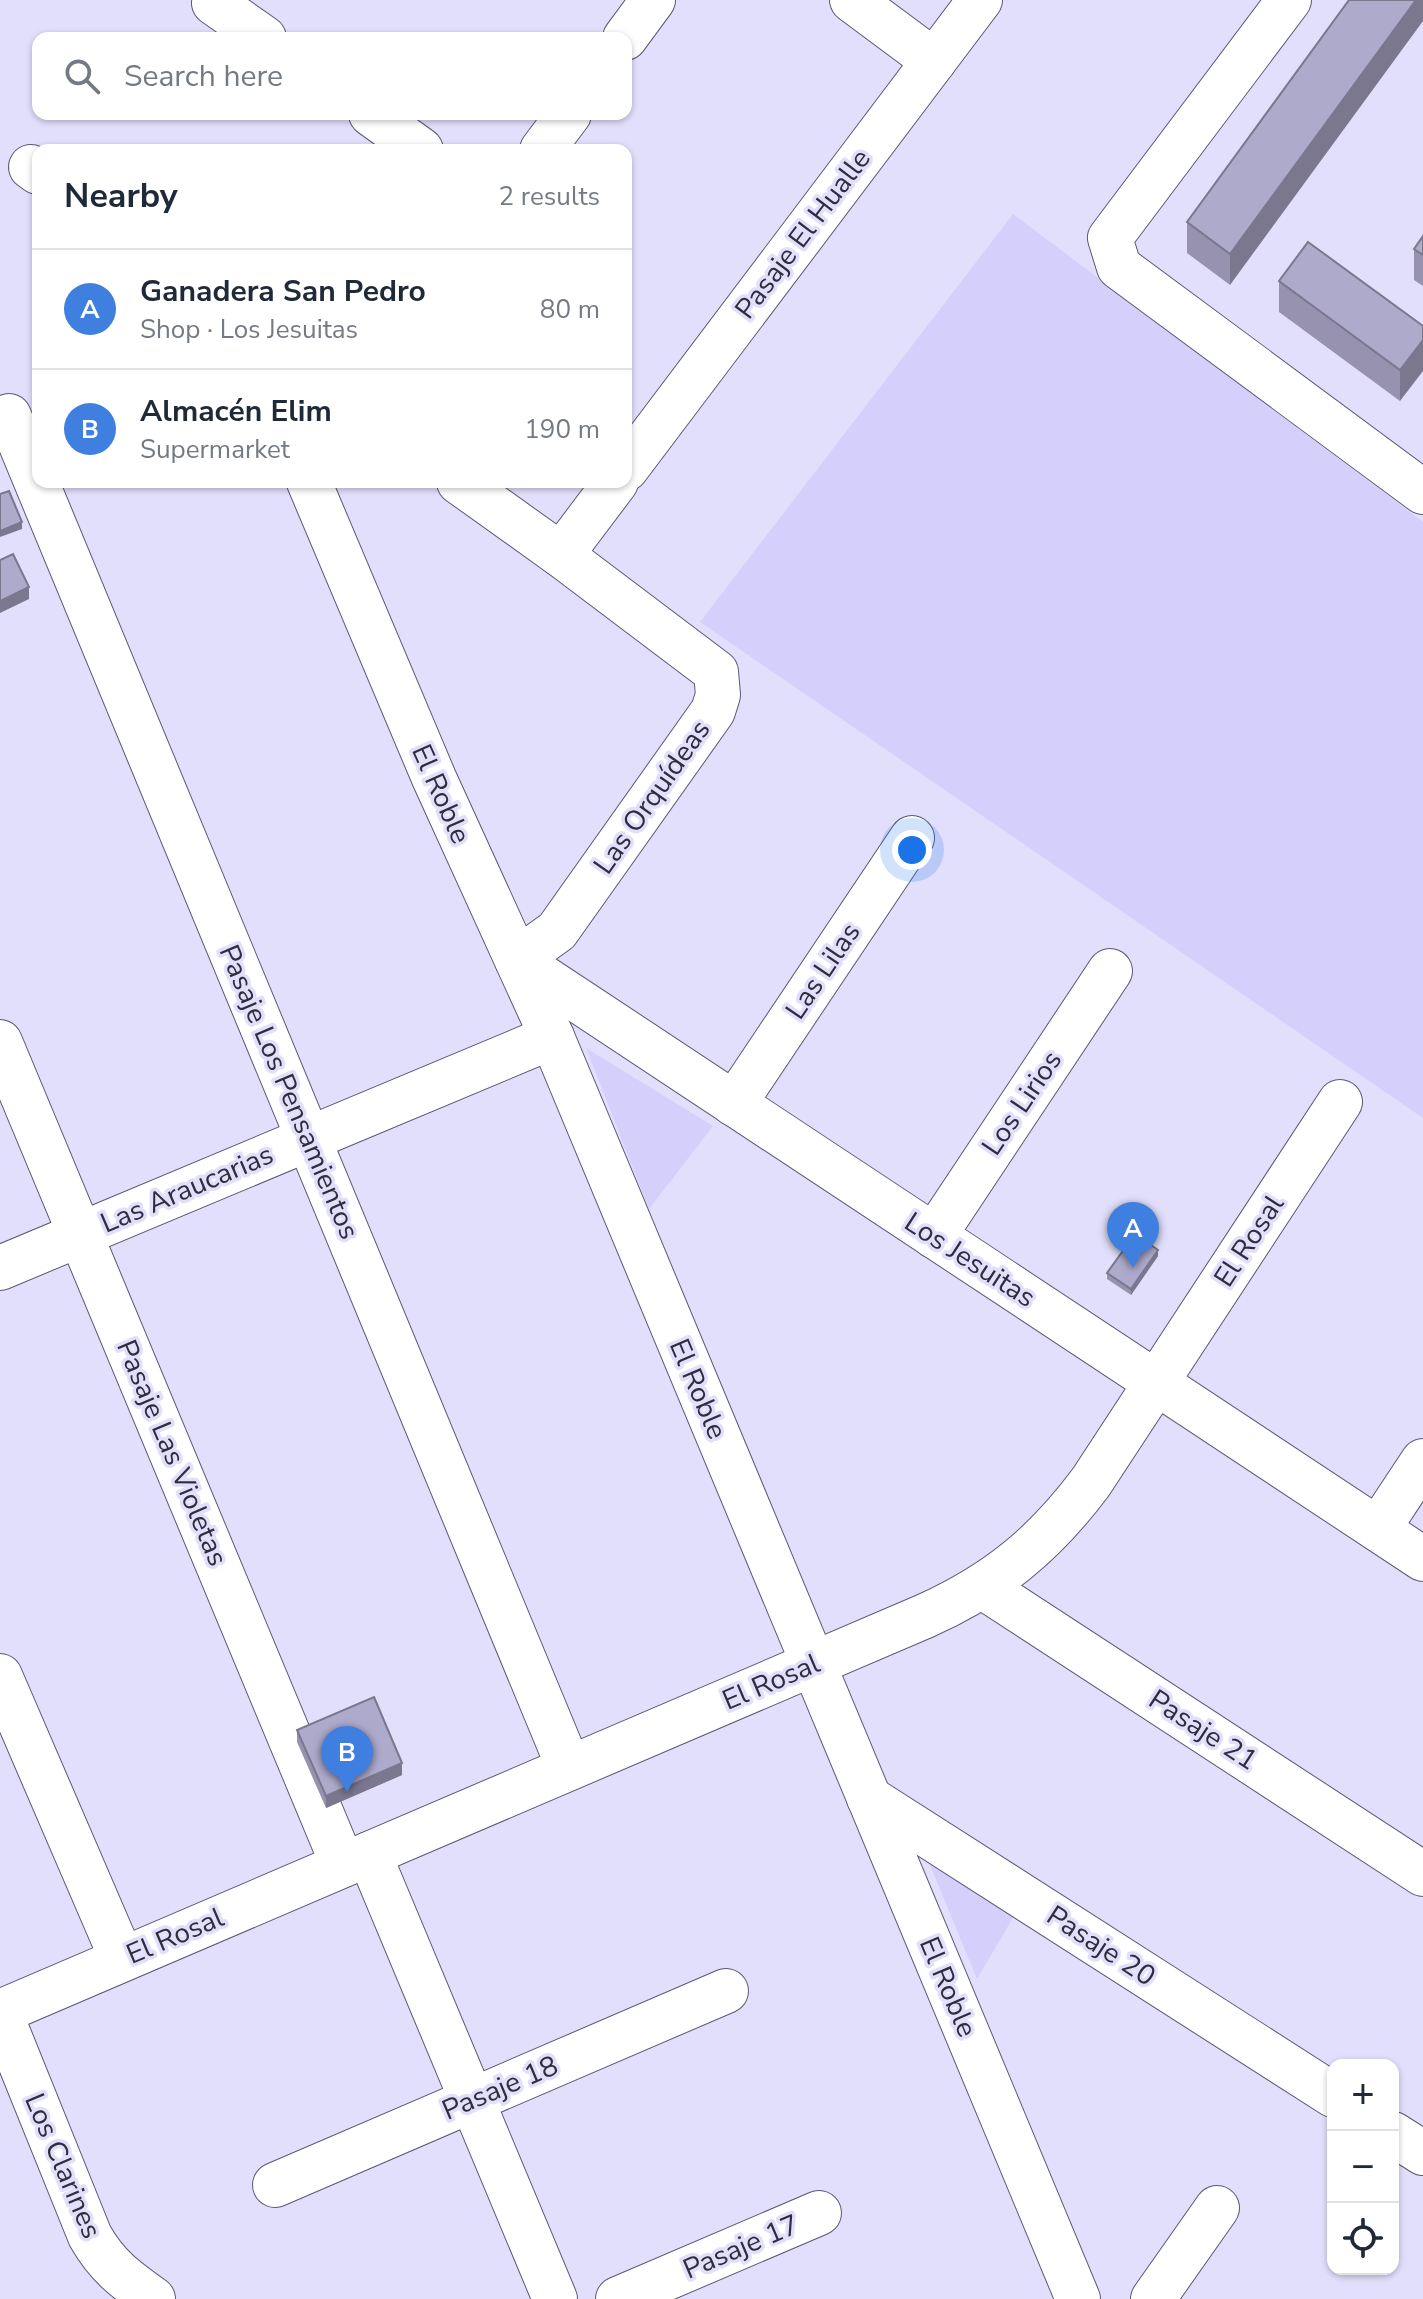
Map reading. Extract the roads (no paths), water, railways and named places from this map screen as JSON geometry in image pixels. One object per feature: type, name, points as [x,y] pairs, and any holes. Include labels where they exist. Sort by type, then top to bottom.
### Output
[{"type":"street","points":[[852,0],[934,61]]},
{"type":"street","name":"Pasaje El Hualle","points":[[632,461],[980,0]]},
{"type":"street","points":[[1289,0],[1110,238],[1119,267],[1423,492]]},
{"type":"street","points":[[214,3],[255,32]]},
{"type":"street","points":[[379,120],[413,144]]},
{"type":"street","points":[[546,144],[564,120]]},
{"type":"street","name":"Pasaje Los Pensamientos","points":[[16,413],[32,453]]},
{"type":"street","name":"Pasaje Los Pensamientos","points":[[46,488],[308,1138],[569,1768]]},
{"type":"street","name":"El Roble","points":[[312,488],[434,778],[552,1037],[1078,2299]]},
{"type":"street","points":[[467,488],[561,555],[611,488]]},
{"type":"street","name":"Las Orquídeas","points":[[517,960],[557,931],[713,711],[718,695],[716,672],[561,555]]},
{"type":"street","name":"Las Lilas","points":[[734,1104],[912,838]]},
{"type":"street","name":"Los Jesuitas","points":[[517,960],[1423,1559]]},
{"type":"street","name":"Los Lirios","points":[[934,1236],[1110,971]]},
{"type":"street","name":"Las Araucarias","points":[[0,1268],[552,1037]]},
{"type":"street","name":"Pasaje Las Violetas","points":[[0,1042],[81,1234],[356,1859],[472,2100],[555,2299]]},
{"type":"street","name":"El Rosal","points":[[0,2012],[955,1603],[983,1587],[1043,1540],[1068,1512],[1157,1383],[1340,1102]]},
{"type":"street","points":[[1378,1529],[1423,1461]]},
{"type":"street","name":"Pasaje 21","points":[[983,1587],[1423,1874]]},
{"type":"street","points":[[0,1676],[122,1959]]},
{"type":"street","name":"Pasaje 20","points":[[869,1798],[1327,2091]]},
{"type":"street","name":"Pasaje 18","points":[[275,2185],[726,1991]]},
{"type":"street","name":"Los Clarines","points":[[0,2012],[90,2236],[103,2258],[120,2276],[153,2299]]},
{"type":"street","points":[[1399,2138],[1423,2153]]},
{"type":"street","points":[[1153,2299],[1217,2208]]},
{"type":"street","name":"Pasaje 17","points":[[618,2299],[819,2213]]},
{"type":"place","name":"Ganadera San Pedro","points":[[1133,1268]]},
{"type":"place","name":"Almacén Elim","points":[[347,1792]]}]
